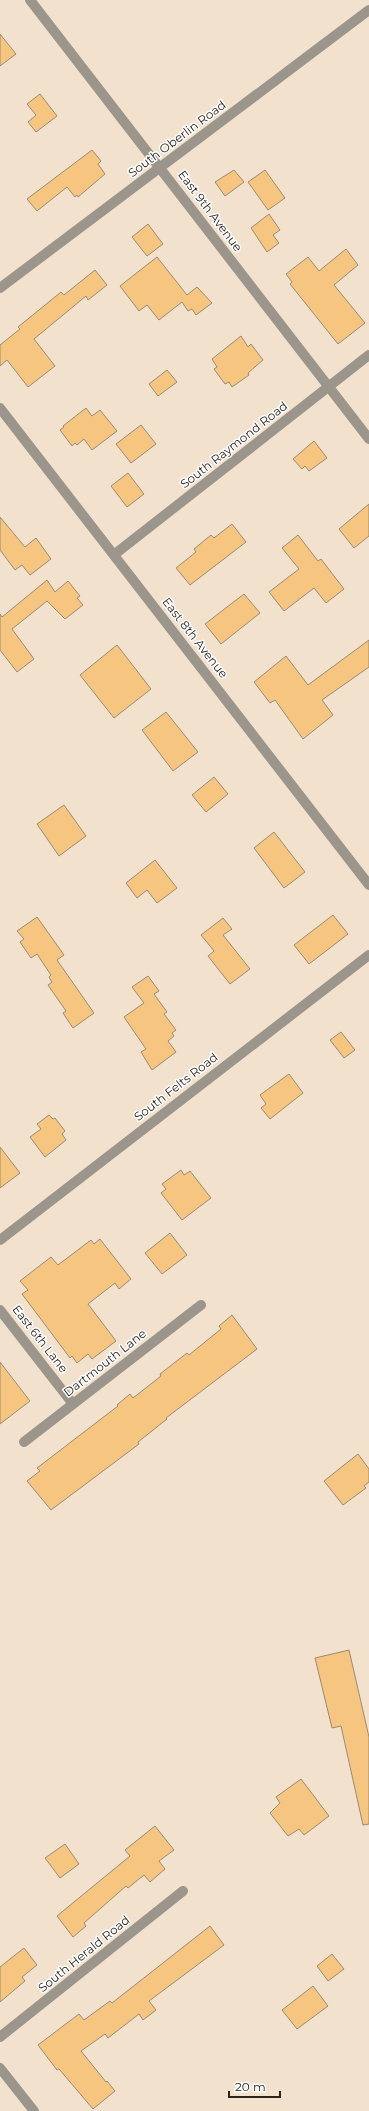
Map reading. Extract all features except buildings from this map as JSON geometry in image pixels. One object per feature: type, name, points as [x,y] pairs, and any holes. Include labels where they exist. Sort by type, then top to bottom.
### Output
[{"type":"street","name":"East 9th Avenue","points":[[30,0],[369,439]]},
{"type":"street","name":"South Oberlin Road","points":[[0,288],[369,10]]},
{"type":"street","name":"South Raymond Road","points":[[115,554],[369,355]]},
{"type":"street","name":"East 8th Avenue","points":[[0,408],[115,554],[369,885]]},
{"type":"street","name":"South Felts Road","points":[[0,1240],[369,955]]},
{"type":"street","name":"Dartmouth Lane","points":[[24,1442],[202,1305]]},
{"type":"street","name":"East 6th Lane","points":[[0,1310],[73,1404]]},
{"type":"street","name":"South Herald Road","points":[[0,2037],[183,1891]]},
{"type":"street","points":[[0,2068],[34,2111]]}]
